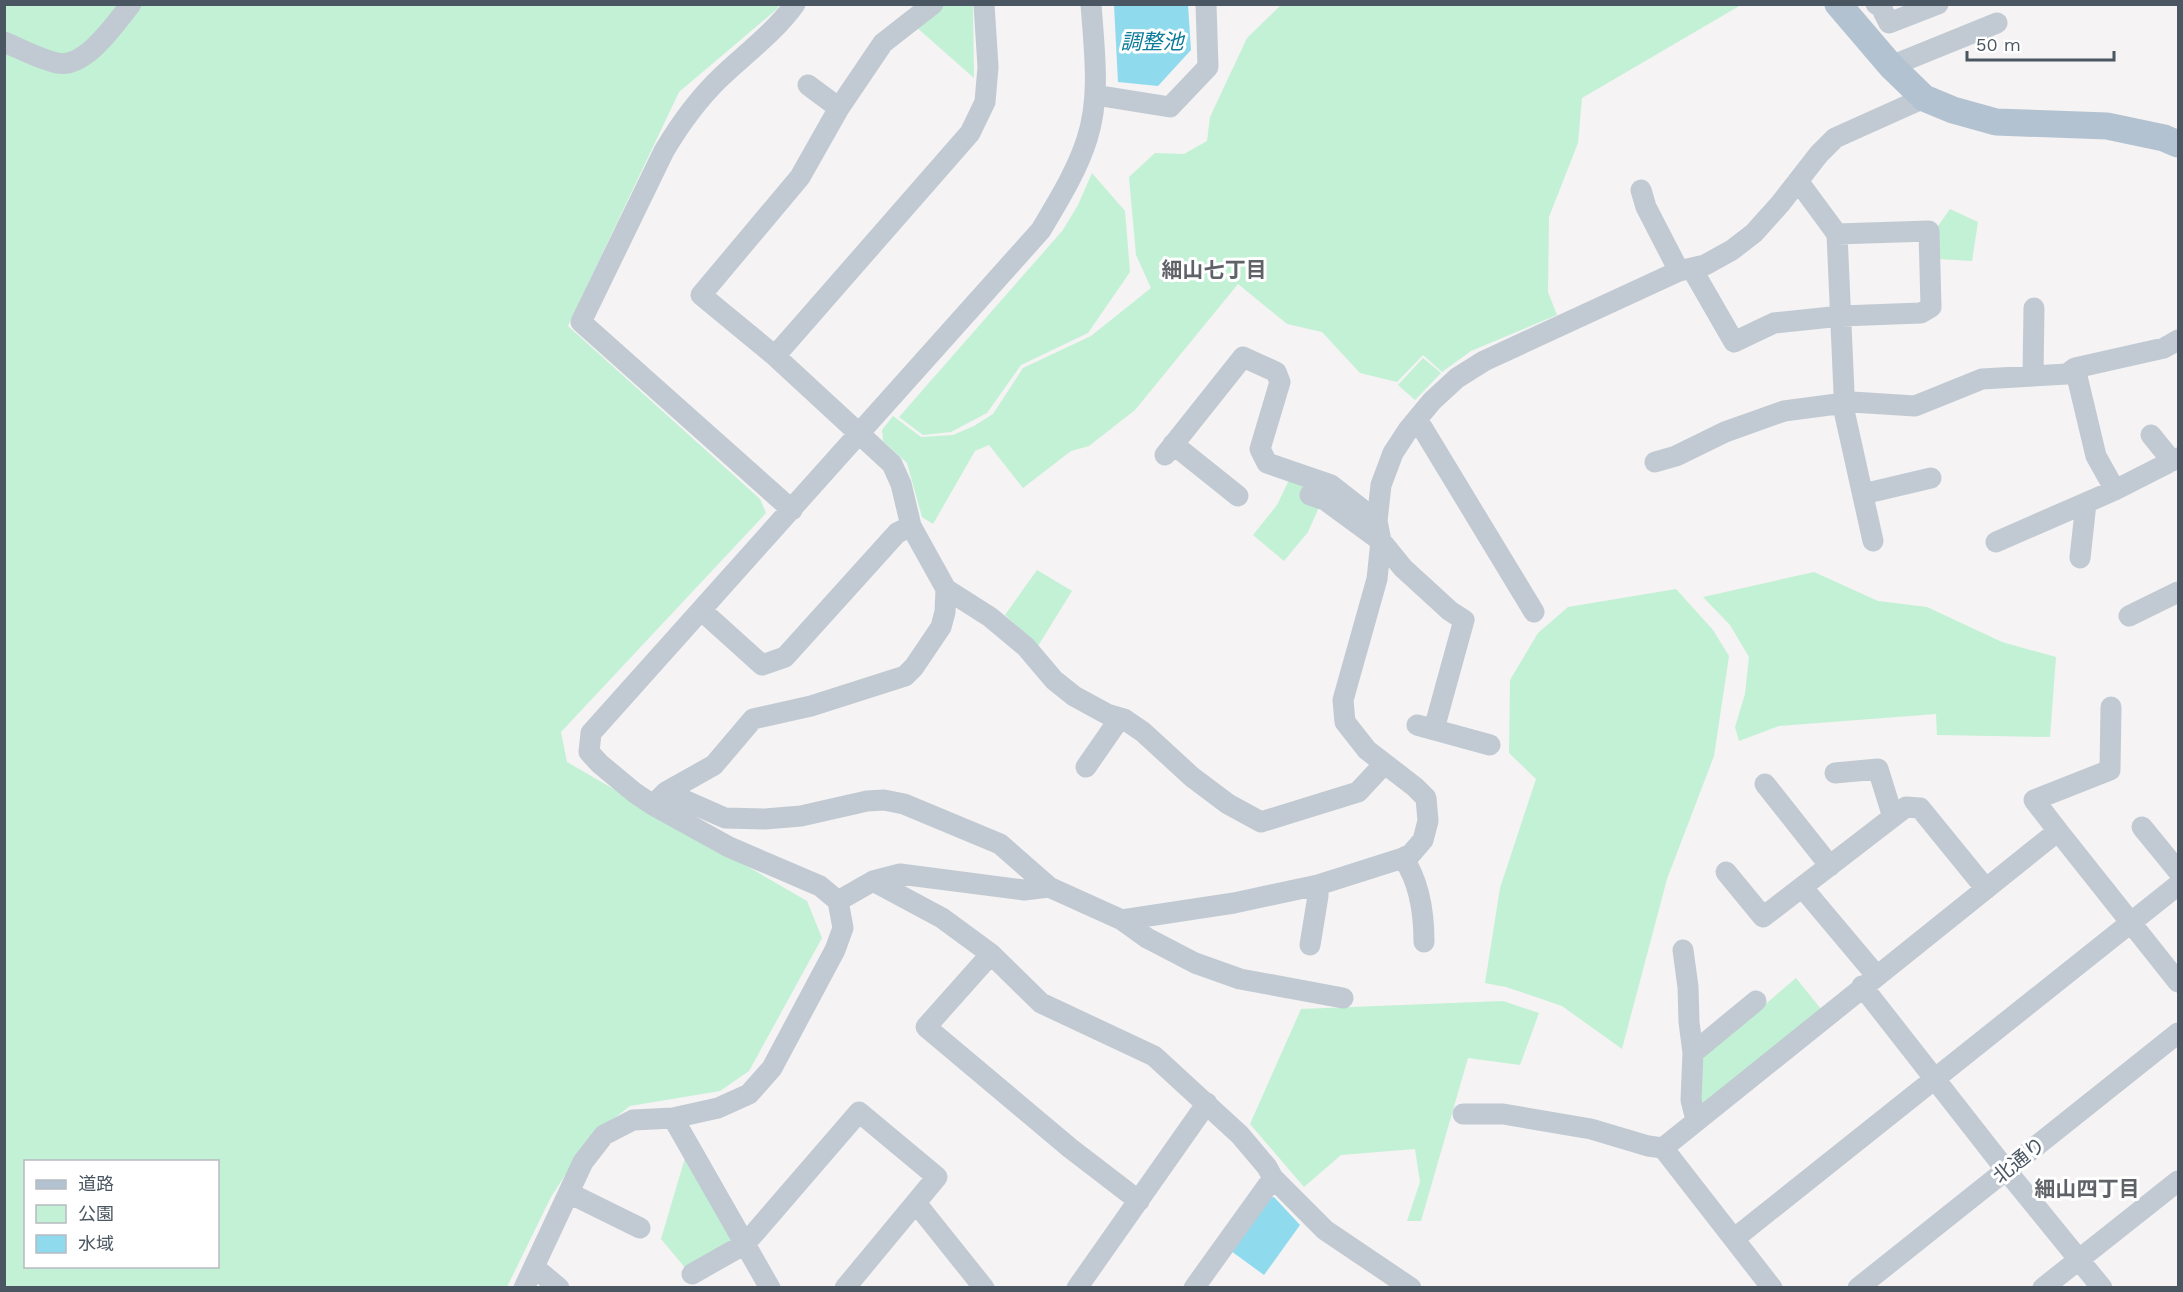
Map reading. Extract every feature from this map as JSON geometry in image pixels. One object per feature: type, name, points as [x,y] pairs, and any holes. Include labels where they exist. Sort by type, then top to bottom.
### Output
[{"type":"main road","points":[[1845,7],[1891,66],[1924,98],[1953,110],[1996,122],[2107,126],[2164,138],[2178,144]]},
{"type":"street","points":[[4,42],[59,64],[82,59],[108,33],[131,4]]},
{"type":"street","points":[[792,510],[581,322],[678,126],[696,103],[721,77],[756,47],[795,4]]},
{"type":"street","points":[[933,4],[883,43],[839,108],[800,177],[701,295],[775,356],[892,464],[901,484],[911,526],[946,589],[990,617],[1026,647],[1054,680],[1074,696],[1143,732],[1192,777],[1228,804],[1261,822],[1358,792],[1384,764]]},
{"type":"street","points":[[775,356],[970,133],[985,102],[988,66],[984,4]]},
{"type":"street","points":[[1091,4],[1095,94],[1088,138],[1069,182],[1041,230],[591,733],[590,752],[600,764],[626,786],[660,799],[725,818],[765,819],[801,816],[867,801],[884,800],[904,804],[1000,844],[1049,887],[1122,920],[1147,939],[1195,963],[1240,979],[1342,998]]},
{"type":"street","points":[[1095,94],[1170,107],[1208,67],[1206,4]]},
{"type":"street","points":[[1876,4],[1881,7],[1889,23],[1938,4]]},
{"type":"street","points":[[1891,66],[1997,23]]},
{"type":"street","points":[[808,85],[839,108]]},
{"type":"street","points":[[1122,920],[1234,903],[1318,885],[1411,854],[1423,840],[1428,821],[1425,798],[1415,787],[1367,750],[1345,722],[1343,700],[1377,579],[1381,485],[1393,453],[1417,419],[1457,378],[1484,361],[1732,250],[1754,233],[1835,138],[1924,98]]},
{"type":"street","points":[[1798,181],[1837,234],[1845,416],[1873,541]]},
{"type":"street","points":[[1641,190],[1646,207],[1734,342],[1774,323],[1841,316],[1921,313],[1931,308],[1929,231],[1837,234]]},
{"type":"street","points":[[2033,375],[2034,308]]},
{"type":"street","points":[[1655,462],[1676,456],[1725,432],[1784,411],[1844,402],[1915,406],[1982,379],[2067,374],[2075,368],[2164,348],[2178,340]]},
{"type":"street","points":[[1238,496],[1169,450],[1243,357],[1276,372],[1280,382],[1260,448],[1267,463],[1331,485],[1379,531],[1403,568],[1450,611],[1464,620],[1426,727],[1490,745]]},
{"type":"street","points":[[2075,368],[2096,456],[2115,490]]},
{"type":"street","points":[[1417,419],[1534,612]]},
{"type":"street","points":[[1996,542],[2115,490],[2175,459],[2151,435]]},
{"type":"street","points":[[1863,494],[1931,478]]},
{"type":"street","points":[[1310,495],[1325,500],[1379,531]]},
{"type":"street","points":[[2080,558],[2086,503]]},
{"type":"street","points":[[701,610],[762,665],[785,657],[897,533],[911,526]]},
{"type":"street","points":[[660,799],[714,765],[753,718],[811,706],[905,676],[914,668],[941,627],[945,612],[946,589]]},
{"type":"street","points":[[2129,616],[2178,592]]},
{"type":"street","points":[[2111,707],[2110,770],[2034,800],[2178,982]]},
{"type":"street","points":[[1086,767],[1120,718]]},
{"type":"street","points":[[1835,772],[1878,769],[1893,817]]},
{"type":"street","points":[[1765,784],[1830,866]]},
{"type":"street","points":[[524,1287],[583,1162],[604,1135],[633,1120],[673,1118],[718,1108],[749,1094],[772,1068],[835,950],[843,928],[838,901],[820,886],[729,848],[660,799]]},
{"type":"street","points":[[1726,872],[1763,917],[1906,807],[1920,808],[1986,889]]},
{"type":"street","points":[[2142,827],[2178,871]]},
{"type":"street","points":[[1663,1148],[2058,831]]},
{"type":"street","points":[[1403,858],[1409,867],[1424,919],[1424,942]]},
{"type":"street","points":[[838,901],[873,881],[900,874],[1024,890],[1049,887]]},
{"type":"street","points":[[873,881],[942,918],[991,954],[1041,1003],[1154,1056],[1240,1135],[1267,1167],[1273,1178],[1325,1230],[1411,1287]]},
{"type":"street","points":[[1310,945],[1318,885]]},
{"type":"street","points":[[1735,1238],[2178,885]]},
{"type":"street","points":[[1802,887],[1935,1078],[2006,1170],[2102,1287]]},
{"type":"street","points":[[1683,950],[1689,987],[1689,1022],[1693,1053],[1691,1100],[1696,1120]]},
{"type":"street","points":[[991,954],[926,1027],[1070,1148],[1138,1201]]},
{"type":"street","points":[[1693,1053],[1756,1001]]},
{"type":"street","name":"北通り","points":[[1858,1287],[2178,1032]]},
{"type":"street","points":[[1077,1287],[1207,1103]]},
{"type":"street","points":[[692,1274],[745,1244],[859,1113],[937,1177],[845,1287]]},
{"type":"street","points":[[1463,1114],[1503,1114],[1591,1129],[1648,1146],[1663,1148],[1735,1238],[1762,1284]]},
{"type":"street","points":[[673,1118],[770,1287]]},
{"type":"street","points":[[1194,1287],[1273,1178]]},
{"type":"street","points":[[2043,1287],[2178,1181]]},
{"type":"street","points":[[569,1193],[640,1228]]},
{"type":"street","points":[[916,1203],[984,1287]]},
{"type":"street","points":[[534,1267],[559,1287]]},
{"type":"green space","points":[[5,5],[779,5],[679,92],[568,326],[760,499],[766,513],[561,732],[567,762],[807,901],[822,938],[749,1071],[720,1091],[630,1106],[590,1137],[551,1197],[507,1287],[5,1288]]},
{"type":"green space","points":[[941,5],[973,6],[974,78],[915,26]]},
{"type":"green space","points":[[1281,5],[1741,5],[1582,98],[1578,143],[1549,217],[1548,292],[1557,315],[1471,351],[1442,372],[1423,355],[1397,382],[1360,373],[1322,332],[1287,324],[1238,284],[1135,410],[1089,446],[1071,451],[1023,488],[989,445],[975,451],[933,524],[922,517],[907,463],[883,441],[882,430],[893,416],[921,437],[953,435],[974,426],[993,414],[1023,368],[1091,336],[1151,288],[1136,255],[1129,177],[1155,153],[1184,154],[1207,141],[1210,117],[1247,38]]},
{"type":"green space","points":[[1092,173],[1125,211],[1130,272],[1088,333],[1021,365],[987,413],[951,432],[923,435],[899,417],[1063,230],[1078,205]]},
{"type":"green space","points":[[1950,209],[1978,222],[1972,261],[1939,259],[1938,226]]},
{"type":"green space","points":[[1423,358],[1441,373],[1415,400],[1398,385]]},
{"type":"green space","points":[[1290,478],[1311,484],[1320,505],[1308,532],[1284,561],[1253,535],[1277,505]]},
{"type":"green space","points":[[1037,570],[1072,591],[1038,646],[1005,615]]},
{"type":"green space","points":[[1814,572],[1878,601],[1927,607],[2002,642],[2056,657],[2050,737],[1937,735],[1936,714],[1779,726],[1739,741],[1735,727],[1745,694],[1749,657],[1730,625],[1703,597]]},
{"type":"green space","points":[[1676,589],[1713,630],[1729,656],[1714,756],[1667,879],[1622,1049],[1562,1006],[1506,987],[1485,983],[1500,888],[1536,779],[1509,753],[1510,680],[1538,633],[1568,607]]},
{"type":"green space","points":[[1796,978],[1821,1009],[1703,1105],[1699,1103],[1701,1059]]},
{"type":"green space","points":[[1503,1001],[1539,1013],[1520,1065],[1468,1058],[1421,1221],[1407,1221],[1420,1182],[1415,1149],[1341,1155],[1304,1187],[1250,1124],[1301,1009]]},
{"type":"green space","points":[[685,1158],[734,1244],[687,1270],[661,1239]]},
{"type":"water","name":"調整池","points":[[1114,5],[1188,5],[1191,50],[1158,86],[1118,82]]},
{"type":"water","points":[[1274,1197],[1300,1225],[1264,1275],[1231,1251],[1270,1198]]},
{"type":"district","name":"細山七丁目","points":[[1214,269]]},
{"type":"district","name":"細山四丁目","points":[[2087,1188]]}]
